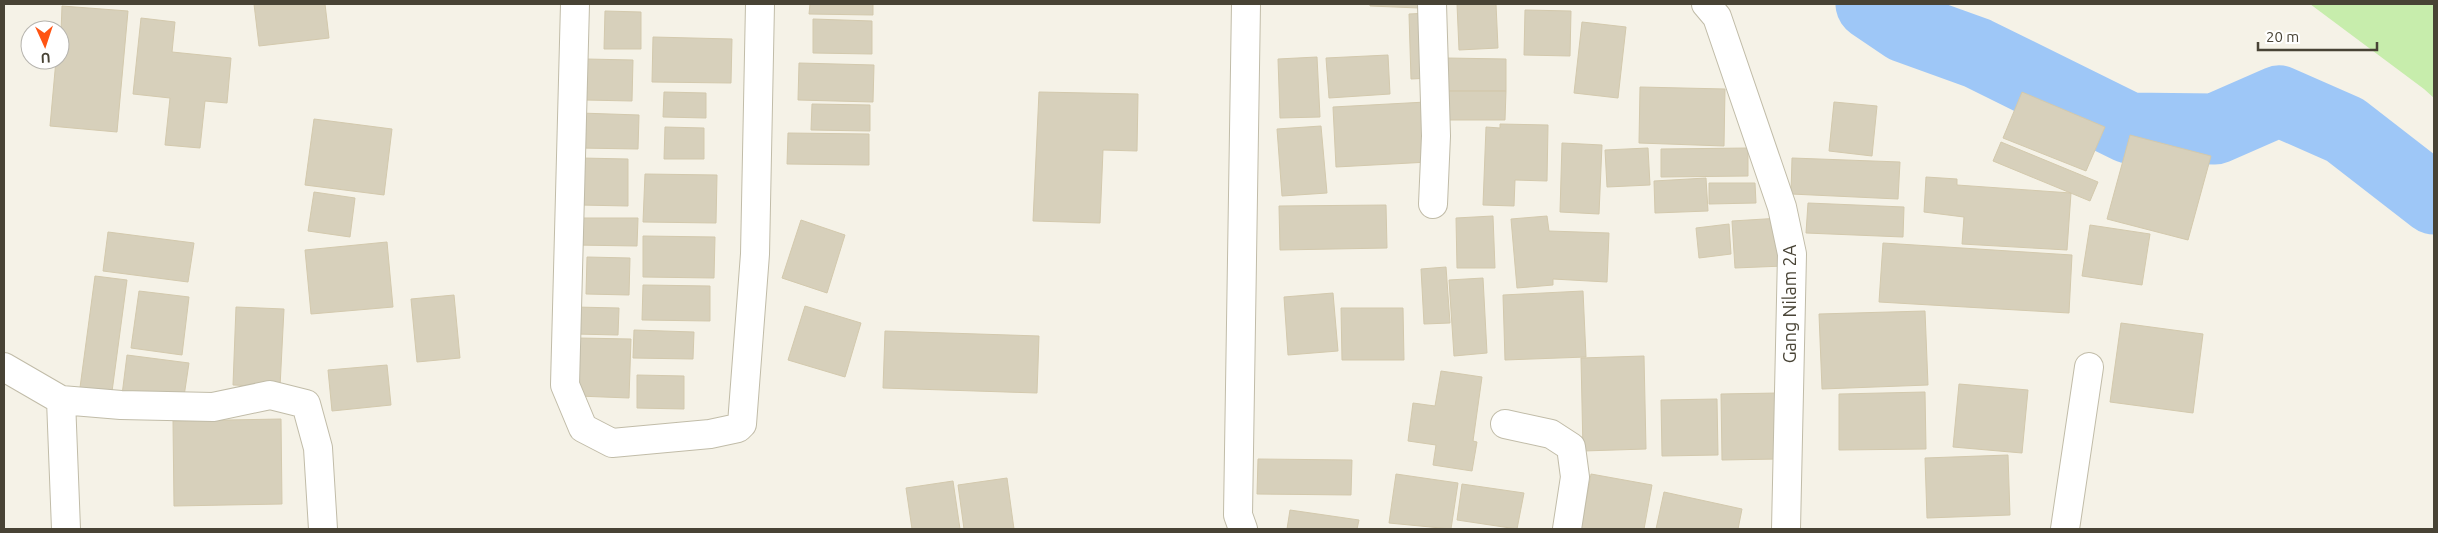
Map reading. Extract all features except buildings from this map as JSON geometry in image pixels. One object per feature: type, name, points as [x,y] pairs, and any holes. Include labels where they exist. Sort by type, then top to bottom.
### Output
[{"type":"street","points":[[575,4],[565,385],[583,428],[612,443],[710,434],[738,428],[742,424],[754,254],[760,4]]},
{"type":"street","points":[[1243,529],[1238,515],[1246,4]]},
{"type":"street","points":[[1432,4],[1436,136],[1433,204]]},
{"type":"street","name":"Gang Nilam 2A","points":[[1706,4],[1717,17],[1782,206],[1792,254],[1786,529]]},
{"type":"street","points":[[4,367],[61,400],[121,405],[213,407],[270,395],[306,404],[318,448],[323,529]]},
{"type":"street","points":[[2065,529],[2089,367]]},
{"type":"street","points":[[61,400],[66,529]]},
{"type":"street","points":[[1505,424],[1552,434],[1571,446],[1576,477],[1567,529]]},
{"type":"green space","points":[[2310,4],[2434,4],[2434,98],[2424,89]]},
{"type":"waterway","points":[[1871,4],[1905,27],[1977,53],[2129,128],[2215,129],[2279,101],[2345,130],[2434,199]]}]
